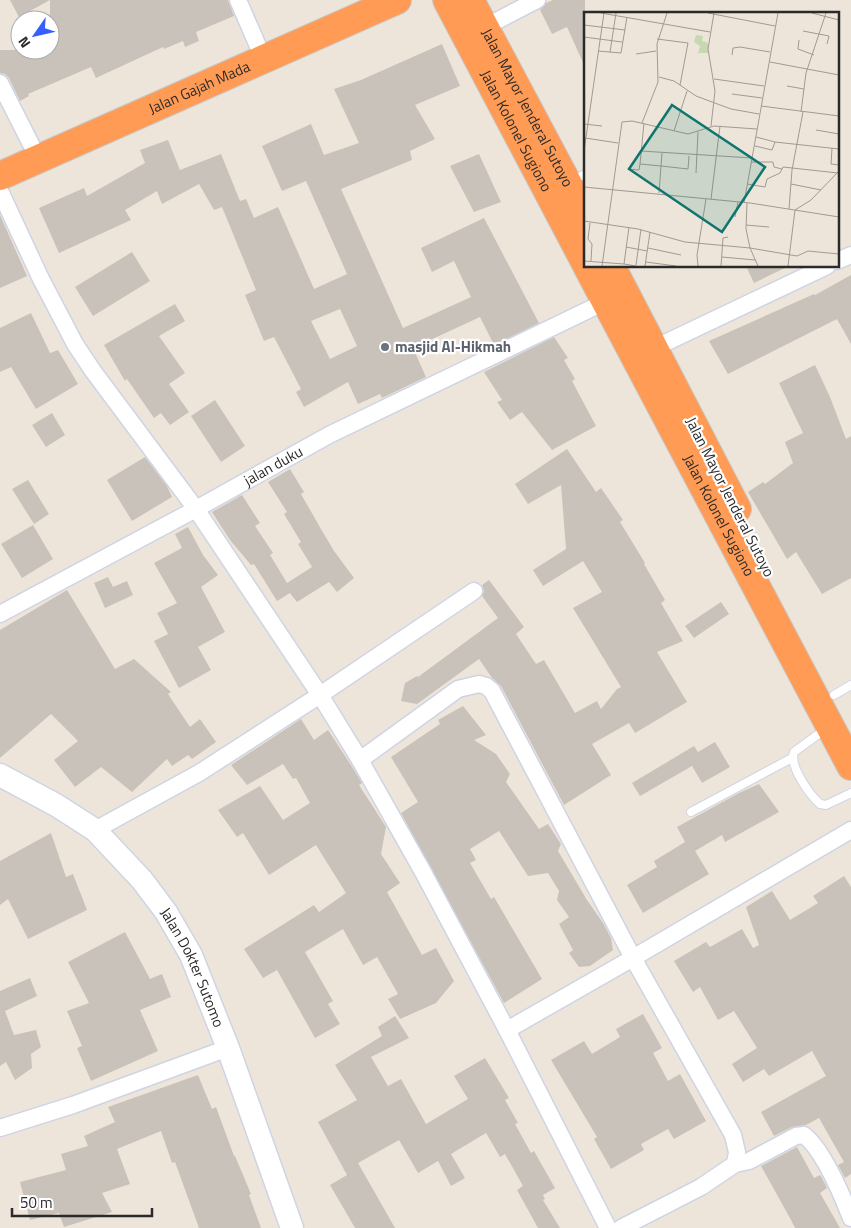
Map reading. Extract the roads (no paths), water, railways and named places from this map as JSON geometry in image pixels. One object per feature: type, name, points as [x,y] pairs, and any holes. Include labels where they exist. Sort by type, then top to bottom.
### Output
[{"type":"highway","name":"Jalan Gajah Mada","points":[[0,176],[397,0]]},
{"type":"highway","name":"Jalan Kolonel Sugiono","points":[[447,0],[475,32],[584,260]]},
{"type":"highway","name":"Jalan Mayor Jenderal Sutoyo","points":[[470,0],[475,32],[576,178],[584,212]]},
{"type":"highway","points":[[589,268],[615,297]]},
{"type":"highway","name":"Jalan Mayor Jenderal Sutoyo","points":[[611,268],[615,297],[645,353],[748,532],[843,690],[840,726]]},
{"type":"highway","name":"Jalan Kolonel Sugiono","points":[[645,353],[840,726],[851,766]]},
{"type":"main road","name":"Jalan Dokter Sutomo","points":[[0,775],[56,805],[95,830],[142,880],[166,912],[191,955],[228,1048],[292,1228]]},
{"type":"street","points":[[238,0],[264,60]]},
{"type":"street","points":[[475,32],[537,0]]},
{"type":"street","points":[[0,83],[38,158]]},
{"type":"street","points":[[0,191],[41,279],[75,344],[196,509],[320,695],[360,760],[423,872],[507,1030],[608,1228]]},
{"type":"street","points":[[838,261],[851,255]]},
{"type":"street","points":[[645,353],[823,268]]},
{"type":"street","name":"jalan duku","points":[[0,614],[329,435],[615,297]]},
{"type":"street","points":[[95,830],[199,773],[320,695],[474,591]]},
{"type":"street","points":[[360,760],[458,689],[479,684],[486,686],[492,692],[633,958],[733,1136],[737,1152],[735,1164]]},
{"type":"street","points":[[507,1030],[851,830]]},
{"type":"street","points":[[0,1128],[73,1106],[228,1048]]},
{"type":"street","points":[[621,1228],[701,1187],[726,1172],[735,1164],[749,1161],[796,1136],[804,1135],[812,1142],[816,1149],[851,1218]]},
{"type":"lane","points":[[840,726],[794,752],[792,758],[798,774],[807,789],[820,804],[826,805],[851,793]]},
{"type":"lane","points":[[691,812],[792,758]]},
{"type":"place","name":"masjid Al-Hikmah","points":[[385,347]]}]
